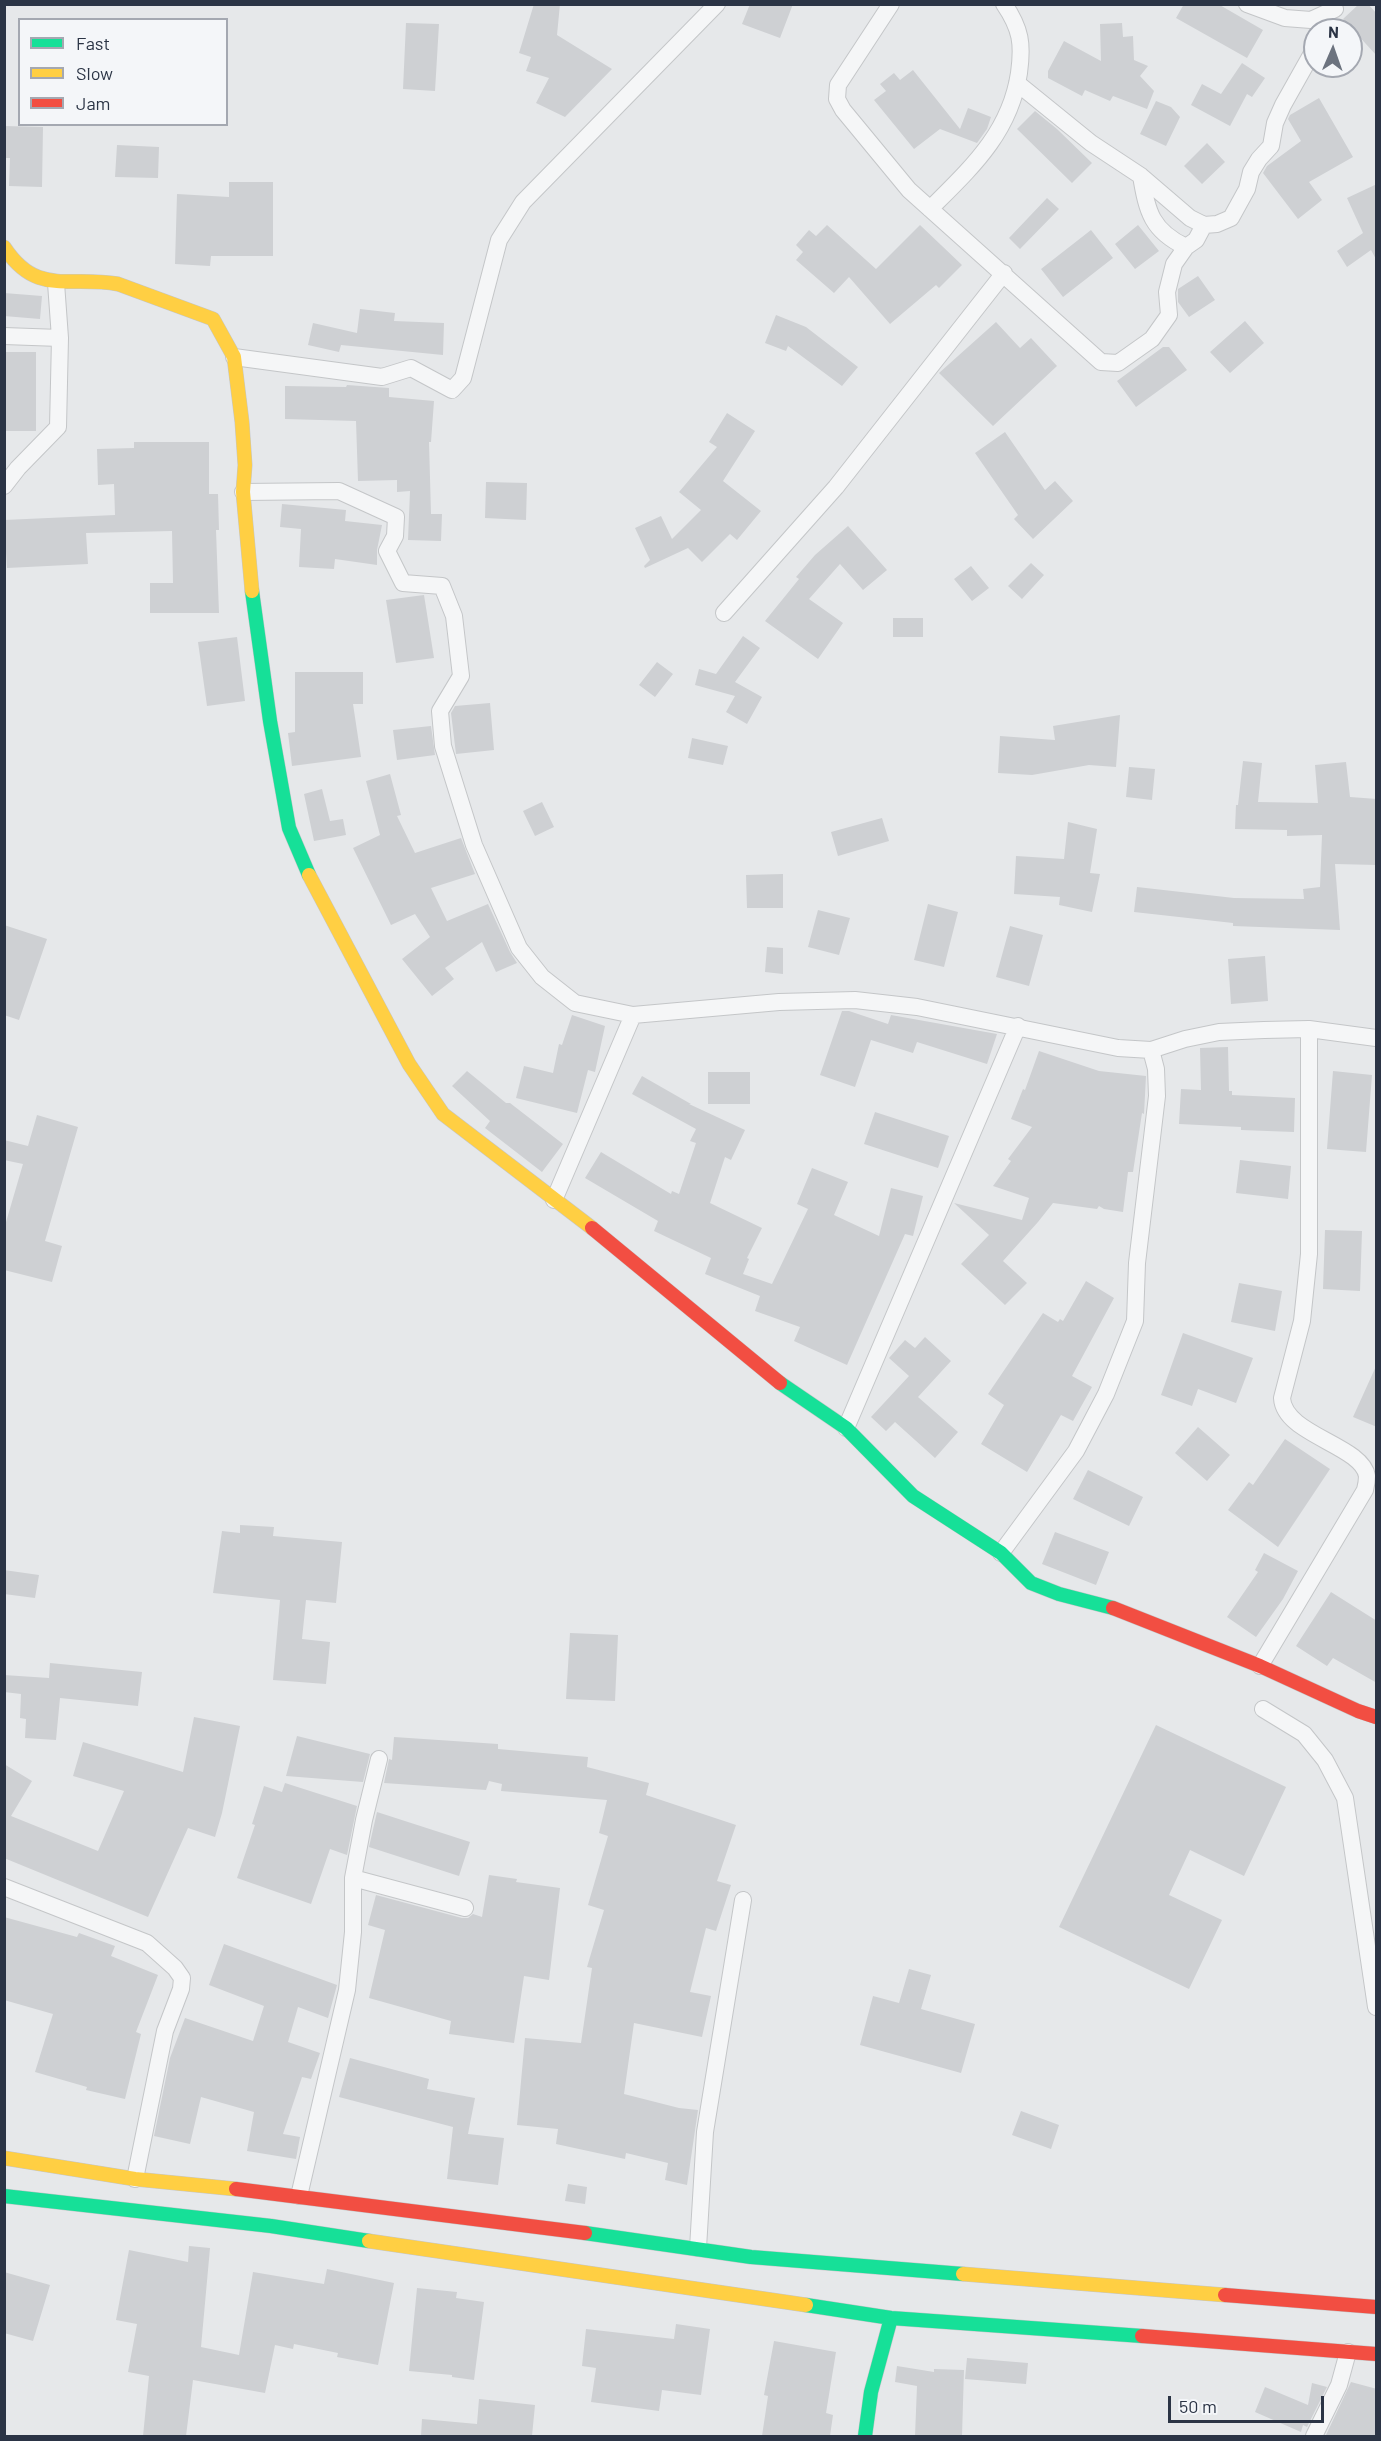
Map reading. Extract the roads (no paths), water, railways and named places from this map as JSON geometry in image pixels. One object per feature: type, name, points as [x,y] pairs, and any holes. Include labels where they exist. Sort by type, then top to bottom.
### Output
[{"type":"main road","points":[[4,247],[12,261],[35,278],[57,283],[116,283],[213,319],[223,333],[234,357],[242,422],[245,465],[243,492],[249,572],[280,785],[289,828],[310,877],[409,1064],[443,1114],[616,1248],[779,1382],[846,1428],[913,1496],[1001,1553],[1031,1583],[1059,1594],[1126,1612],[1260,1666],[1358,1711],[1377,1717]]},
{"type":"main road","points":[[4,2158],[135,2179],[299,2196],[762,2258],[1377,2307]]},
{"type":"main road","points":[[4,2196],[271,2226],[891,2318],[1377,2354]]},
{"type":"main road","points":[[865,2436],[871,2392],[891,2318]]},
{"type":"street","points":[[234,357],[382,376],[411,368],[452,390],[463,378],[499,240],[523,202],[717,4]]},
{"type":"street","points":[[891,4],[838,85],[837,99],[843,110],[909,190],[1101,362],[1118,363],[1152,339],[1169,315],[1167,291],[1174,264],[1186,247],[1196,240],[1204,225]]},
{"type":"street","points":[[930,209],[965,174],[990,144],[1006,119],[1017,83],[1022,51],[1019,30],[1004,4]]},
{"type":"street","points":[[1246,4],[1285,18],[1311,20],[1337,7]]},
{"type":"street","points":[[1017,83],[1091,143],[1141,176],[1182,212],[1204,225],[1217,225],[1231,218],[1247,189],[1251,172],[1271,146],[1275,123],[1303,70]]},
{"type":"street","points":[[1141,176],[1145,201],[1154,221],[1166,237],[1186,247]]},
{"type":"street","points":[[724,613],[836,487],[1004,273]]},
{"type":"street","points":[[4,486],[18,468],[58,428],[60,338],[57,283]]},
{"type":"street","points":[[4,336],[60,338]]},
{"type":"street","points":[[243,492],[339,491],[396,517],[395,536],[387,551],[403,583],[442,586],[454,616],[461,676],[440,711],[443,746],[474,845],[519,948],[542,977],[575,1003],[633,1015],[779,1002],[855,1000],[917,1007],[1018,1026],[1100,1045],[1151,1050],[1185,1039],[1219,1032],[1309,1029],[1377,1038]]},
{"type":"street","points":[[554,1200],[633,1015]]},
{"type":"street","points":[[846,1428],[1018,1026]]},
{"type":"street","points":[[1260,1666],[1365,1490],[1367,1475],[1360,1463],[1300,1425],[1288,1415],[1282,1404],[1302,1321],[1310,1254],[1309,1029]]},
{"type":"street","points":[[1001,1553],[1076,1451],[1106,1394],[1135,1321],[1137,1263],[1157,1096],[1156,1069],[1151,1050]]},
{"type":"street","points":[[1263,1709],[1304,1734],[1326,1760],[1345,1798],[1377,2007]]},
{"type":"street","points":[[299,2196],[347,1990],[353,1932],[353,1878],[379,1759]]},
{"type":"street","points":[[353,1878],[465,1908]]},
{"type":"street","points":[[4,1887],[147,1943],[175,1968],[182,1978],[181,1989],[165,2031],[135,2179]]},
{"type":"street","points":[[699,2248],[705,2132],[743,1900]]},
{"type":"street","points":[[1314,2436],[1339,2385],[1348,2352]]}]
